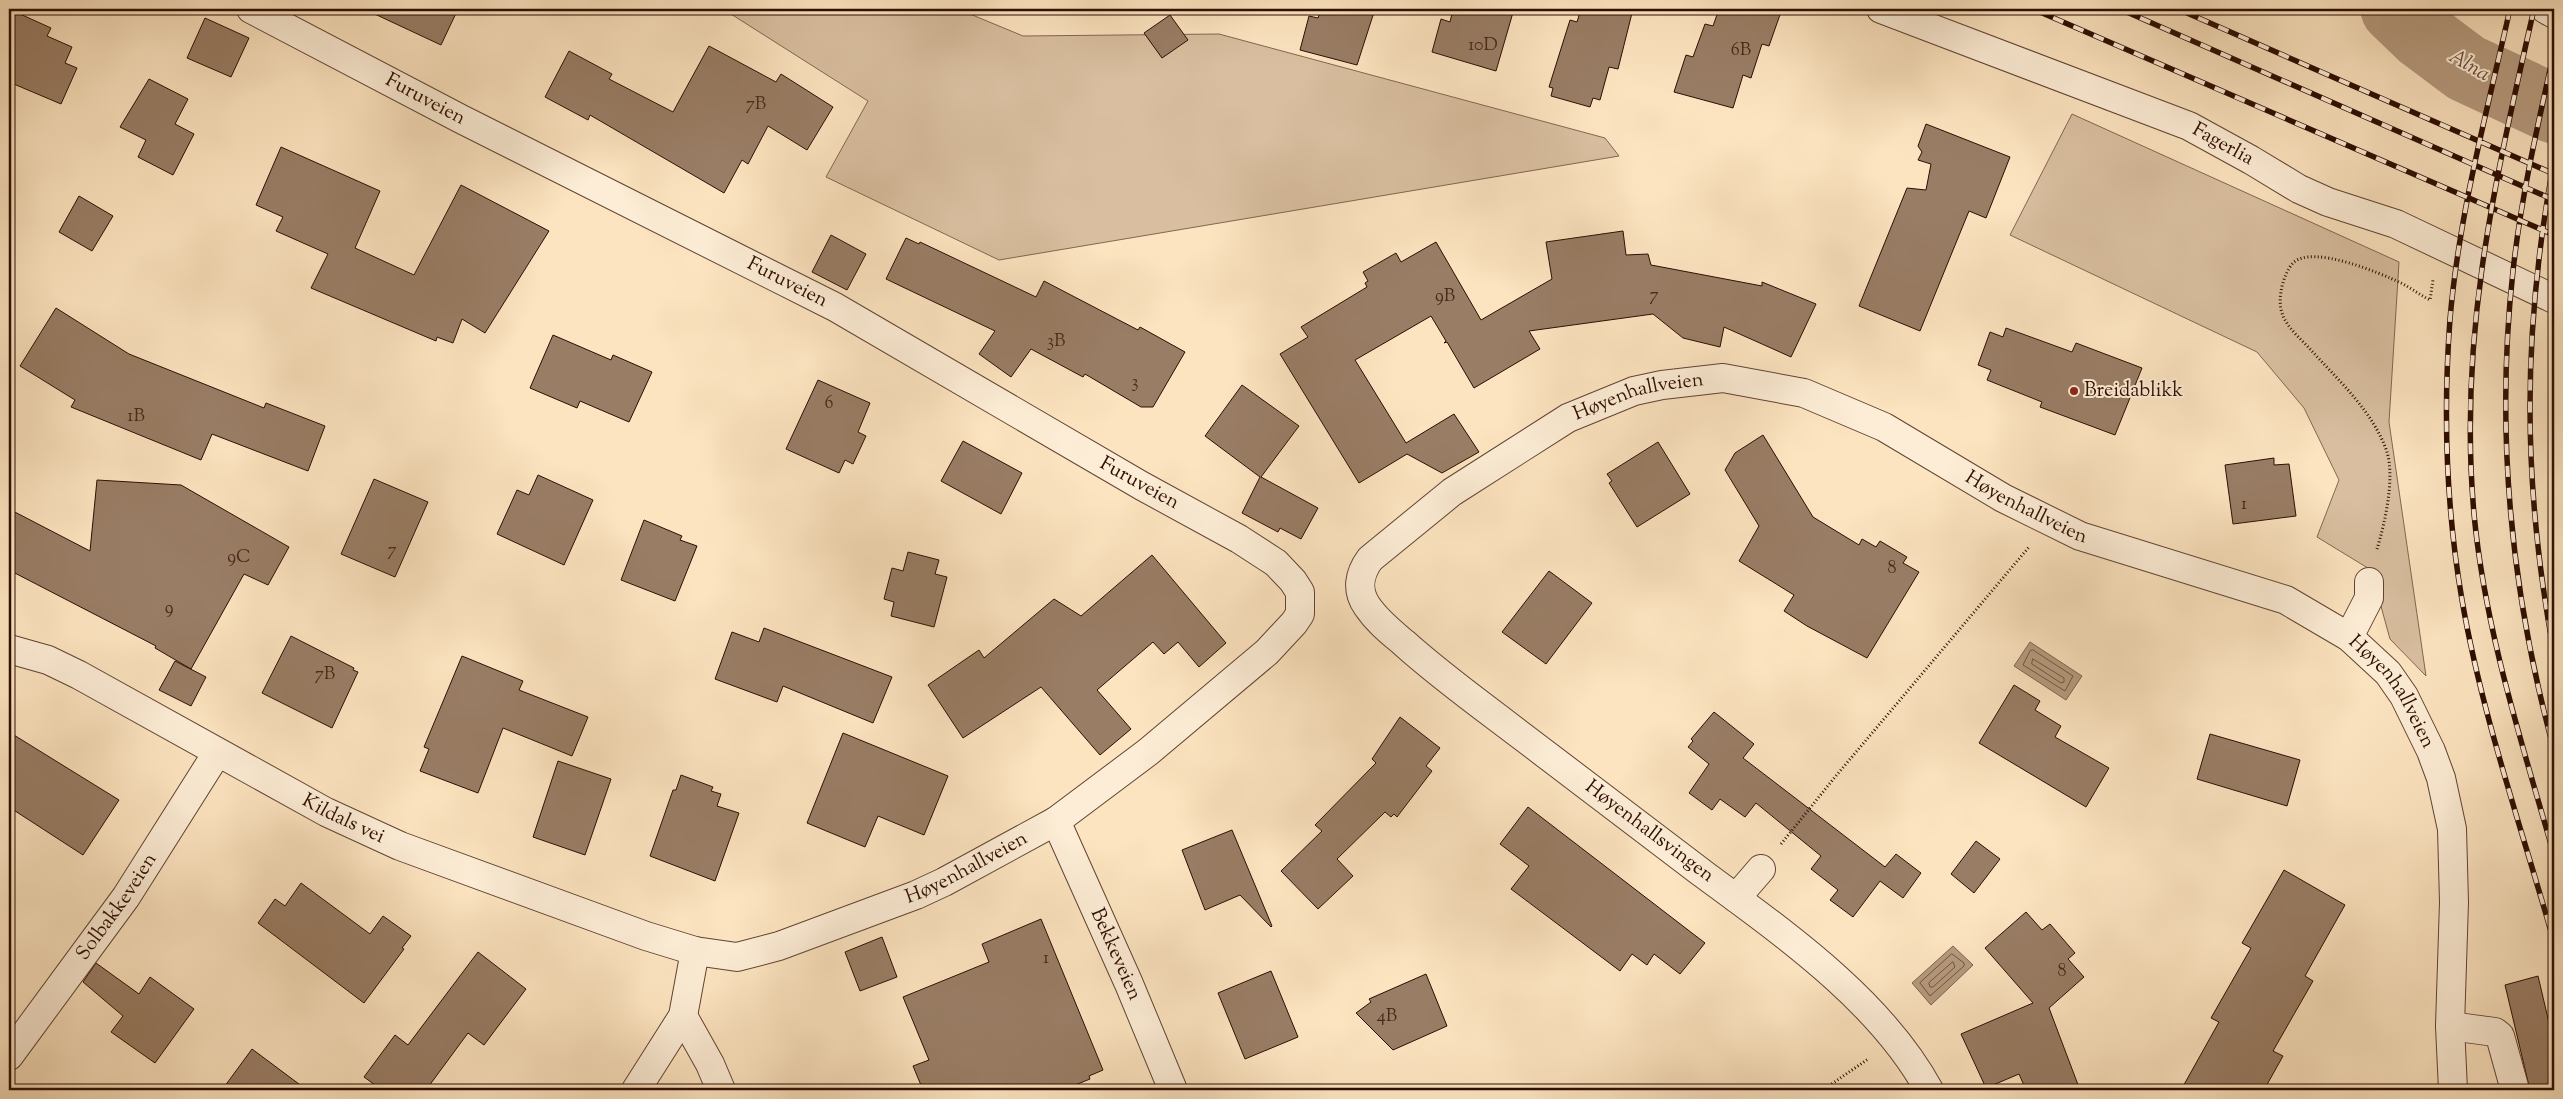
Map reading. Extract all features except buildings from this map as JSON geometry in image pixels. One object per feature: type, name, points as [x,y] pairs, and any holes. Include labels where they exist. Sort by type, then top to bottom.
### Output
[{"type":"street","name":"Furuveien","points":[[251,9],[461,119],[835,307],[1142,486],[1239,539],[1276,563],[1300,592]]},
{"type":"street","name":"Fagerlia","points":[[1882,9],[2189,126],[2299,189],[2328,202],[2396,224],[2554,299]]},
{"type":"street","points":[[2545,9],[2554,14]]},
{"type":"street","name":"Høyenhallveien","points":[[1360,588],[1362,570],[1391,540],[1452,492],[1568,418],[1634,391],[1662,385],[1714,379],[1749,382],[1804,393],[1884,426],[2003,498],[2080,536],[2286,600],[2349,637],[2388,674],[2404,696],[2431,751],[2440,778],[2452,829],[2454,902],[2450,1026],[2453,1090]]},
{"type":"street","points":[[2349,637],[2369,598],[2369,582]]},
{"type":"street","name":"Høyenhallsvingen","points":[[1360,588],[1365,604],[1377,620],[1436,672],[1736,898],[1864,1004],[1910,1058],[1929,1090]]},
{"type":"street","name":"Høyenhallveien","points":[[695,951],[737,956],[779,946],[944,882],[1056,821],[1148,752],[1267,652],[1300,614],[1300,592]]},
{"type":"street","name":"Kildals vei","points":[[9,649],[48,660],[79,675],[326,812],[400,846],[514,889],[695,951]]},
{"type":"street","name":"Solbakkeveien","points":[[9,1056],[126,897],[217,753]]},
{"type":"street","name":"Bekkeveien","points":[[1056,821],[1129,984],[1173,1090]]},
{"type":"street","points":[[1736,898],[1761,869]]},
{"type":"street","points":[[636,1090],[683,1016],[695,951]]},
{"type":"street","points":[[683,1016],[721,1090]]},
{"type":"street","points":[[2450,1026],[2495,1032],[2500,1036],[2515,1090]]},
{"type":"path","points":[[2369,582],[2384,524],[2389,471],[2387,453],[2379,435],[2360,404],[2291,329],[2281,312],[2283,280],[2288,268],[2297,260],[2307,257],[2333,258],[2386,277],[2430,300],[2435,271]]},
{"type":"path","points":[[1761,869],[1834,777],[2051,522]]},
{"type":"path","points":[[1823,1090],[1853,1071]]},
{"type":"shaded area","points":[[723,9],[958,9],[1023,36],[1219,34],[1605,138],[1619,156],[999,260],[826,177],[868,101]]},
{"type":"shaded area","points":[[2072,114],[2399,262],[2389,422],[2426,676],[2390,639],[2371,570],[2317,537],[2339,480],[2304,408],[2257,352],[2010,235]]},
{"type":"water","points":[[2030,642],[2082,676],[2066,700],[2014,666]]},
{"type":"water","points":[[1953,946],[1973,965],[1931,1005],[1912,983]]},
{"type":"waterway","name":"Alna","points":[[2395,9],[2422,35],[2466,68],[2554,109]]},
{"type":"railway","points":[[2033,9],[2554,235]]},
{"type":"railway","points":[[2120,9],[2554,200]]},
{"type":"railway","points":[[2178,9],[2554,174]]},
{"type":"railway","points":[[2510,9],[2475,163],[2454,280],[2448,354],[2447,460],[2452,530],[2470,643],[2491,729],[2554,942]]},
{"type":"railway","points":[[2534,9],[2506,135],[2483,259],[2471,384],[2470,448],[2474,514],[2479,558],[2487,601],[2506,686],[2554,855]]},
{"type":"railway","points":[[2554,52],[2530,161],[2516,243],[2508,332],[2506,392],[2507,452],[2517,572],[2539,691],[2554,750]]},
{"type":"railway","points":[[2554,161],[2536,286],[2530,407],[2536,528],[2554,653]]},
{"type":"place","name":"Breidablikk","points":[[2074,391]]}]
